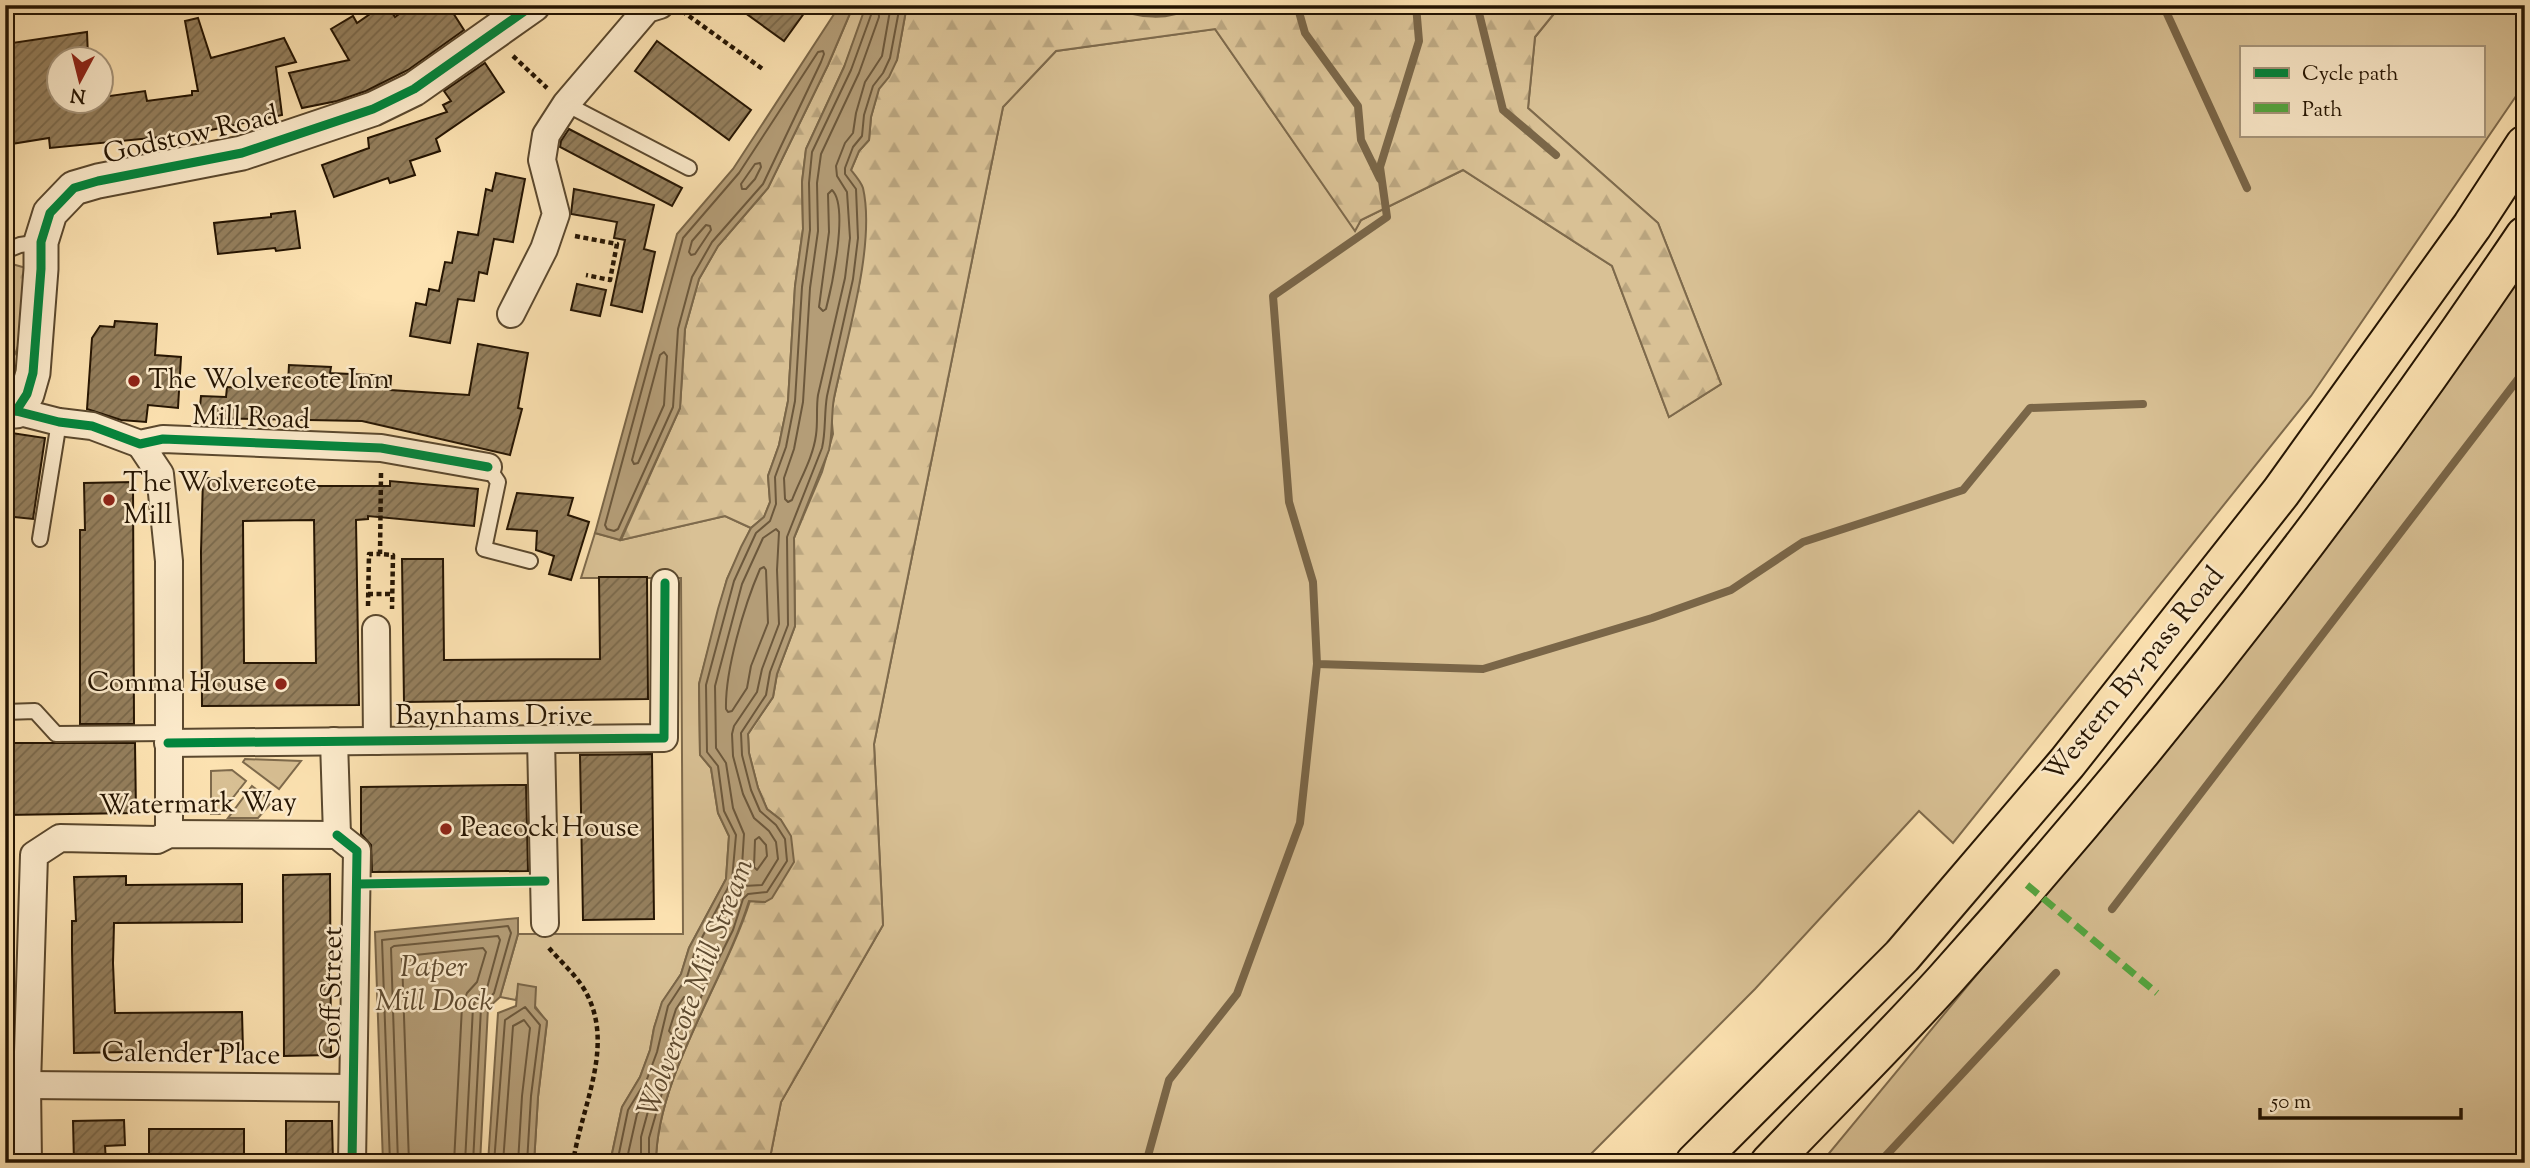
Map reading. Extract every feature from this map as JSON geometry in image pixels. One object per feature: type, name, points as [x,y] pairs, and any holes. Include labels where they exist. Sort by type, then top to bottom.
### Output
[{"type":"highway","name":"Western By-pass Road","points":[[1695,1163],[1902,956],[2067,763],[2281,492],[2472,226],[2525,145]]},
{"type":"highway","name":"Western By-pass Road","points":[[1770,1163],[1943,982],[2101,799],[2237,633],[2343,494],[2525,236]]},
{"type":"street","name":"Godstow Road","points":[[11,411],[27,394],[33,373],[41,242],[50,213],[74,188],[242,153],[373,109],[414,89],[533,5]]},
{"type":"street","points":[[512,314],[551,231],[556,214],[542,160],[546,135],[566,104],[647,9],[660,5]]},
{"type":"street","name":"Mill Road","points":[[11,411],[92,426],[141,444],[163,439],[381,448],[488,467]]},
{"type":"street","points":[[141,444],[160,474],[169,561],[169,834]]},
{"type":"street","name":"Baynhams Drive","points":[[168,738],[334,741],[664,738],[665,583]]},
{"type":"street","name":"Baynhams Drive","points":[[376,629],[377,741]]},
{"type":"street","name":"Baynhams Drive","points":[[541,740],[545,923]]},
{"type":"street","points":[[334,741],[337,835]]},
{"type":"street","name":"Watermark Way","points":[[27,1085],[34,855],[61,838],[157,840],[169,834],[337,835]]},
{"type":"street","name":"Goff Street","points":[[337,835],[357,851],[352,1163]]},
{"type":"street","points":[[27,1085],[28,1163]]},
{"type":"street","name":"Calender Place","points":[[27,1085],[353,1088]]},
{"type":"lane","points":[[566,104],[689,168]]},
{"type":"lane","points":[[5,251],[20,245],[41,242]]},
{"type":"lane","points":[[40,539],[59,422]]},
{"type":"lane","name":"Mill Road","points":[[488,467],[498,482],[484,549],[530,561]]},
{"type":"lane","points":[[5,712],[34,711],[56,734],[168,738]]},
{"type":"path","points":[[675,5],[764,70]]},
{"type":"path","points":[[492,36],[566,104]]},
{"type":"path","points":[[551,231],[617,244],[610,280],[586,275]]},
{"type":"path","points":[[380,554],[381,448]]},
{"type":"path","points":[[369,554],[380,554],[393,555],[392,629],[368,629],[369,554]]},
{"type":"path","points":[[368,593],[392,594]]},
{"type":"path","points":[[545,923],[544,942],[583,988],[594,1013],[598,1032],[598,1060],[573,1163]]},
{"type":"green space","points":[[907,5],[1561,5],[1535,37],[1528,108],[1658,223],[1721,384],[1669,417],[1612,266],[1463,170],[1361,220],[1355,231],[1215,29],[1056,51],[1003,107],[874,744],[883,925],[781,1102],[769,1163],[656,1163],[659,1131],[667,1098],[693,1030],[750,901],[765,902],[781,820],[767,809],[758,788],[749,753],[748,734],[773,697],[777,674],[795,626],[794,538],[822,472],[833,434],[831,413],[860,280],[851,170],[859,151],[869,140],[871,117],[879,88],[897,60]]},
{"type":"green space","points":[[1561,5],[2525,5],[2525,83],[2311,396],[1953,843],[1919,811],[1755,989],[1582,1163],[769,1163],[781,1102],[883,925],[874,744],[1003,107],[1056,51],[1215,29],[1355,230],[1361,220],[1463,170],[1612,266],[1669,417],[1721,384],[1658,223],[1528,108],[1535,37]]},
{"type":"green space","points":[[851,11],[865,11],[845,65],[806,149],[802,182],[803,229],[795,286],[788,401],[779,445],[768,476],[770,502],[764,517],[751,528],[725,516],[621,540],[680,408],[685,329],[699,279],[718,246],[768,188],[828,65]]},
{"type":"green space","points":[[12,264],[26,268],[25,307],[18,347],[5,369],[5,266]]},
{"type":"green space","points":[[2525,268],[2525,1163],[1821,1163],[2208,695]]},
{"type":"green space","points":[[725,516],[751,528],[727,579],[699,684],[700,755],[711,768],[718,813],[729,836],[726,879],[689,948],[681,974],[662,1003],[640,1077],[622,1107],[610,1163],[534,1163],[547,1022],[519,985],[516,1000],[500,997],[518,934],[683,934],[681,578],[581,578],[595,533],[621,540]]},
{"type":"green space","points":[[245,759],[301,761],[279,789],[243,762]]},
{"type":"green space","points":[[232,770],[246,781],[220,814],[211,814],[211,771]]},
{"type":"green space","points":[[252,786],[272,802],[258,818],[228,818]]},
{"type":"water","name":"Wolvercote Mill Stream","points":[[840,5],[907,5],[897,60],[889,77],[879,89],[871,117],[869,140],[859,151],[851,170],[863,188],[866,211],[863,264],[834,398],[829,450],[794,538],[795,626],[777,674],[773,697],[748,734],[749,753],[758,788],[767,809],[781,820],[791,836],[794,862],[772,898],[765,902],[749,901],[738,932],[679,1064],[659,1131],[656,1163],[610,1163],[622,1107],[640,1077],[662,1002],[681,974],[689,948],[726,879],[729,836],[718,813],[711,768],[700,755],[699,684],[727,579],[751,528],[764,517],[770,502],[768,476],[779,445],[788,401],[795,286],[803,229],[802,182],[806,149],[844,67],[864,11],[851,11],[828,65],[768,188],[718,246],[699,279],[685,329],[680,408],[620,540],[595,533],[677,234],[733,169]]},
{"type":"water","name":"Paper Mill Dock","points":[[518,918],[518,934],[500,997],[488,1008],[480,1163],[383,1163],[375,932]]},
{"type":"water","points":[[518,984],[536,987],[535,1008],[547,1021],[534,1163],[488,1163],[498,1013],[516,1006]]},
{"type":"building","points":[[387,5],[395,17],[411,5],[448,5],[464,30],[408,70],[366,91],[337,101],[302,108],[289,73],[349,60],[331,29],[353,16],[357,23]]},
{"type":"building","points":[[734,5],[810,5],[784,41]]},
{"type":"building","points":[[198,18],[211,58],[284,38],[296,62],[276,67],[282,115],[192,134],[50,148],[49,138],[5,145],[5,44],[87,32],[88,46],[46,46],[46,116],[116,116],[116,95],[145,91],[147,101],[192,95],[192,91],[198,91],[185,21]]},
{"type":"building","points":[[657,41],[751,110],[729,140],[635,71]]},
{"type":"building","points":[[485,63],[504,92],[436,139],[440,151],[410,161],[415,175],[390,183],[388,178],[334,197],[322,165],[369,148],[368,138],[447,112],[443,105],[451,101],[444,91]]},
{"type":"building","points":[[569,129],[682,188],[672,206],[560,147]]},
{"type":"building","points":[[496,173],[525,179],[513,242],[494,239],[487,274],[479,272],[474,301],[458,299],[450,343],[410,336],[416,303],[426,305],[429,289],[439,291],[445,262],[452,263],[458,232],[478,235],[486,189],[492,191]]},
{"type":"building","points":[[574,189],[654,205],[644,249],[655,252],[642,312],[611,305],[625,240],[614,238],[617,222],[571,214]]},
{"type":"building","points":[[295,211],[300,248],[218,254],[214,223],[271,217],[271,214]]},
{"type":"building","points":[[577,284],[606,290],[600,316],[571,310]]},
{"type":"building","name":"The Wolvercote Inn","points":[[115,321],[157,324],[155,355],[181,357],[178,408],[148,405],[146,422],[121,420],[87,409],[92,338],[100,326],[114,327]]},
{"type":"building","points":[[478,344],[528,353],[518,408],[522,409],[510,455],[362,421],[199,418],[201,396],[226,397],[227,387],[261,389],[261,381],[288,383],[289,365],[331,367],[330,373],[391,376],[390,390],[469,395]]},
{"type":"building","points":[[5,432],[45,438],[33,519],[5,516]]},
{"type":"building","points":[[203,478],[238,479],[238,486],[390,486],[390,481],[478,489],[474,526],[368,516],[368,519],[356,520],[359,705],[202,706]],"holes":[[[314,520],[316,663],[244,663],[243,521]]]},
{"type":"building","points":[[133,482],[134,724],[80,724],[80,530],[85,530],[84,483]]},
{"type":"building","points":[[517,493],[573,498],[568,515],[589,522],[571,580],[549,574],[554,556],[536,550],[537,531],[507,529]]},
{"type":"building","points":[[402,559],[443,559],[444,660],[600,659],[599,577],[647,577],[648,699],[404,702]]},
{"type":"building","points":[[5,743],[135,743],[136,813],[5,815]]},
{"type":"building","points":[[652,754],[654,919],[583,920],[580,755]]},
{"type":"building","name":"Peacock House","points":[[526,785],[528,871],[372,872],[371,845],[361,834],[361,787]]},
{"type":"building","points":[[330,874],[331,1055],[284,1056],[283,875]]},
{"type":"building","points":[[126,876],[126,885],[242,884],[242,922],[114,923],[113,963],[115,1013],[242,1012],[243,1050],[74,1053],[74,877]]},
{"type":"building","points":[[124,1120],[125,1145],[105,1146],[106,1162],[74,1163],[73,1121]]},
{"type":"building","points":[[286,1121],[332,1121],[333,1163],[286,1163]]},
{"type":"building","points":[[149,1129],[244,1129],[244,1163],[149,1163]]},
{"type":"waterway","points":[[1116,5],[1153,14],[1172,12],[1189,5]]},
{"type":"waterway","points":[[1297,5],[1305,33],[1358,106],[1361,140],[1380,179]]},
{"type":"waterway","points":[[1416,5],[1419,41],[1380,167],[1387,217],[1273,296],[1289,502],[1313,582],[1317,664],[1483,669],[1652,618],[1731,590],[1803,542],[1963,490],[2030,408],[2143,404]]},
{"type":"waterway","points":[[1477,5],[1503,110],[1556,155]]},
{"type":"waterway","points":[[2163,5],[2247,188]]},
{"type":"waterway","points":[[2112,909],[2525,370]]},
{"type":"waterway","points":[[1146,1163],[1169,1080],[1237,994],[1300,823],[1317,664]]},
{"type":"waterway","points":[[1879,1163],[2056,973]]},
{"type":"marked path","points":[[2027,885],[2157,993]]},
{"type":"cycle path","points":[[16,411],[27,394],[33,373],[41,242],[50,213],[74,188],[242,153],[373,109],[414,89],[533,5]]},
{"type":"cycle path","points":[[6,411],[92,426],[140,444],[163,439],[381,448],[488,467]]},
{"type":"cycle path","points":[[168,743],[664,738],[665,583]]},
{"type":"cycle path","points":[[337,835],[357,851],[352,1163]]},
{"type":"cycle path","points":[[358,884],[545,881]]},
{"type":"place","name":"The Wolvercote Inn","points":[[134,381]]},
{"type":"place","name":"The Wolvercote Mill","points":[[109,500]]},
{"type":"place","name":"Comma House","points":[[281,684]]},
{"type":"place","name":"Peacock House","points":[[446,829]]}]
